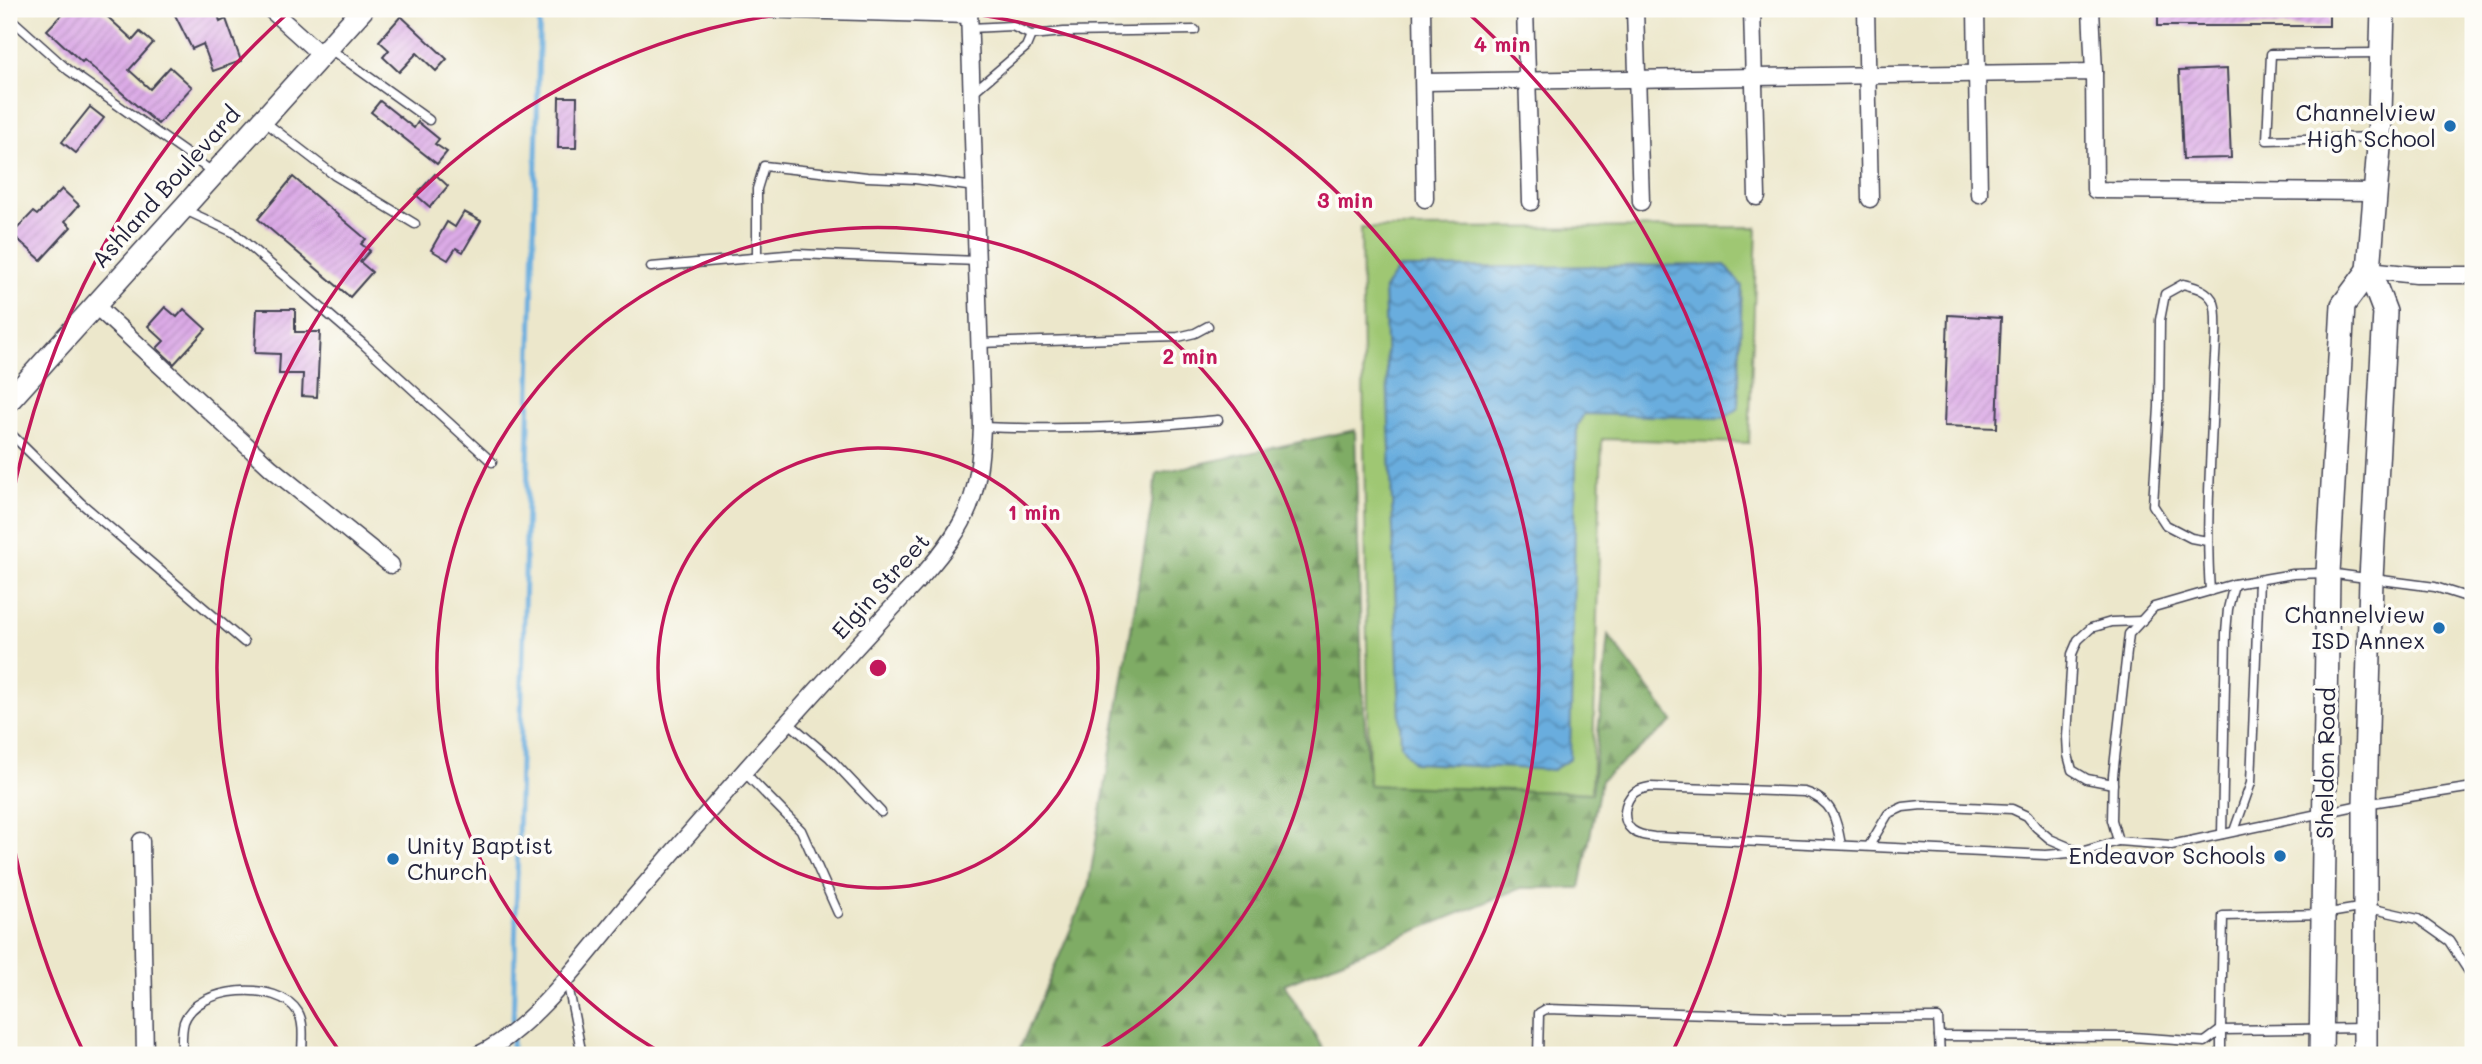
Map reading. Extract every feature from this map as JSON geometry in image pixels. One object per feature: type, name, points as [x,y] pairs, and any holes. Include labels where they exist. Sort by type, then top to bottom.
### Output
[{"type":"main road","name":"Sheldon Road","points":[[2365,1055],[2365,804],[2371,579],[2385,312],[2369,270],[2379,137],[2383,9]]},
{"type":"main road","name":"Sheldon Road","points":[[2321,1055],[2328,573],[2343,305],[2369,270]]},
{"type":"street","points":[[270,9],[324,51]]},
{"type":"street","name":"Ashland Boulevard","points":[[9,401],[363,9]]},
{"type":"street","points":[[757,9],[970,17]]},
{"type":"street","points":[[1422,9],[1425,199]]},
{"type":"street","points":[[1525,9],[1531,202]]},
{"type":"street","points":[[1636,9],[1641,202]]},
{"type":"street","points":[[1752,9],[1757,197]]},
{"type":"street","points":[[1866,9],[1870,199]]},
{"type":"street","points":[[1976,9],[1979,194]]},
{"type":"street","points":[[2091,9],[2095,190],[2375,192]]},
{"type":"street","name":"Elgin Street","points":[[478,1055],[492,1049],[524,1023],[924,574],[962,525],[973,498],[980,469],[982,427],[970,17]]},
{"type":"street","points":[[1424,82],[2094,72]]},
{"type":"street","points":[[2369,270],[2416,275],[2473,275]]},
{"type":"street","points":[[95,305],[271,468],[391,565]]},
{"type":"street","points":[[141,841],[145,1055]]},
{"type":"lane","points":[[970,17],[1012,26],[1031,35],[1195,30]]},
{"type":"lane","points":[[9,18],[68,70],[214,173]]},
{"type":"lane","points":[[972,93],[1026,47],[1031,35]]},
{"type":"lane","points":[[324,51],[429,120]]},
{"type":"lane","points":[[2379,137],[2267,140],[2271,54],[2381,53]]},
{"type":"lane","points":[[262,120],[334,175],[415,223]]},
{"type":"lane","points":[[757,257],[757,189],[764,166],[975,187]]},
{"type":"lane","points":[[182,209],[233,232],[362,343],[492,462]]},
{"type":"lane","points":[[651,267],[797,254],[978,261]]},
{"type":"lane","points":[[2207,541],[2191,538],[2166,525],[2153,505],[2159,407],[2160,320],[2165,294],[2183,284],[2202,289],[2214,303],[2212,456],[2207,541],[2210,591]]},
{"type":"lane","points":[[979,343],[1178,337],[1208,326]]},
{"type":"lane","points":[[982,427],[1079,429],[1218,420]]},
{"type":"lane","points":[[9,432],[80,503],[244,642]]},
{"type":"lane","points":[[2118,841],[2112,820],[2113,784],[2129,634],[2154,607],[2234,584],[2293,574],[2328,573],[2435,587],[2473,599]]},
{"type":"lane","points":[[2234,831],[2251,783],[2259,580]]},
{"type":"lane","points":[[2222,834],[2226,632],[2234,584]]},
{"type":"lane","points":[[2113,784],[2087,779],[2072,770],[2067,737],[2072,654],[2078,640],[2091,628],[2111,622],[2142,621]]},
{"type":"lane","points":[[789,723],[829,757],[881,811]]},
{"type":"lane","points":[[745,773],[801,830],[838,913]]},
{"type":"lane","points":[[1841,845],[1837,823],[1830,807],[1819,797],[1805,792],[1650,787],[1632,794],[1625,813],[1626,823],[1632,831],[1654,837],[2046,855],[2081,852],[2118,841],[2171,845],[2365,804],[2473,788]]},
{"type":"lane","points":[[1868,846],[1888,814],[1903,807],[1922,805],[2012,809],[2027,816],[2050,839],[2081,852]]},
{"type":"lane","points":[[2221,1055],[2223,916],[2323,914],[2365,907],[2418,919],[2449,941],[2473,978]]},
{"type":"lane","points":[[566,977],[576,1014],[582,1055]]},
{"type":"lane","points":[[182,1055],[184,1022],[194,1009],[212,997],[245,990],[281,998],[294,1007],[302,1021],[302,1055]]},
{"type":"lane","points":[[1538,1055],[1539,1013],[1546,1009],[1776,1016],[1783,1019],[1938,1018],[1940,1055]]},
{"type":"lane","points":[[1939,1036],[2133,1037],[2205,1042],[2221,1030],[2367,1028]]},
{"type":"green space","points":[[1757,227],[1749,443],[1602,439],[1592,793],[1369,786],[1361,228]]},
{"type":"green space","points":[[1355,430],[1362,677],[1369,785],[1592,793],[1608,635],[1673,721],[1601,780],[1580,888],[1521,888],[1284,984],[1327,1055],[1017,1055],[1088,889],[1157,473]]},
{"type":"water","points":[[1725,265],[1742,286],[1738,408],[1725,418],[1584,414],[1577,426],[1570,759],[1553,770],[1414,763],[1401,746],[1384,289],[1399,268]]},
{"type":"building","points":[[67,9],[99,9],[133,40],[140,32],[153,43],[129,70],[150,89],[170,67],[192,87],[158,124],[47,30]]},
{"type":"building","points":[[172,9],[217,9],[220,22],[226,19],[241,61],[213,71],[203,44],[192,49]]},
{"type":"building","points":[[2158,9],[2329,9],[2329,26],[2158,26]]},
{"type":"building","points":[[401,16],[447,59],[436,71],[417,53],[399,72],[383,57],[389,50],[379,41]]},
{"type":"building","points":[[2227,69],[2231,158],[2183,159],[2179,71]]},
{"type":"building","points":[[559,97],[577,97],[576,148],[558,148]]},
{"type":"building","points":[[380,101],[414,128],[418,122],[439,139],[435,144],[447,152],[437,164],[371,112]]},
{"type":"building","points":[[90,107],[104,118],[76,153],[62,142]]},
{"type":"building","points":[[435,174],[448,186],[430,207],[416,195]]},
{"type":"building","points":[[293,177],[366,239],[361,244],[370,251],[360,262],[372,272],[350,297],[258,219]]},
{"type":"building","points":[[62,189],[79,205],[65,221],[71,227],[41,260],[12,234],[33,212],[37,215]]},
{"type":"building","points":[[464,212],[481,221],[463,252],[456,248],[448,260],[431,250],[447,222],[455,227]]},
{"type":"building","points":[[165,307],[177,317],[184,309],[206,329],[174,364],[157,348],[164,341],[148,326]]},
{"type":"building","points":[[257,309],[295,309],[295,332],[320,332],[317,397],[302,396],[303,374],[279,374],[280,354],[255,353]]},
{"type":"building","points":[[1948,315],[2001,318],[1997,428],[1944,426]]},
{"type":"waterway","points":[[513,1027],[540,9]]},
{"type":"waterway","points":[[512,1037],[512,1055]]},
{"type":"place","name":"Channelview High School","points":[[2450,126]]},
{"type":"place","name":"Channelview ISD Annex","points":[[2439,628]]},
{"type":"place","name":"Endeavor Schools","points":[[2280,856]]},
{"type":"place","name":"Unity Baptist Church","points":[[393,859]]}]
